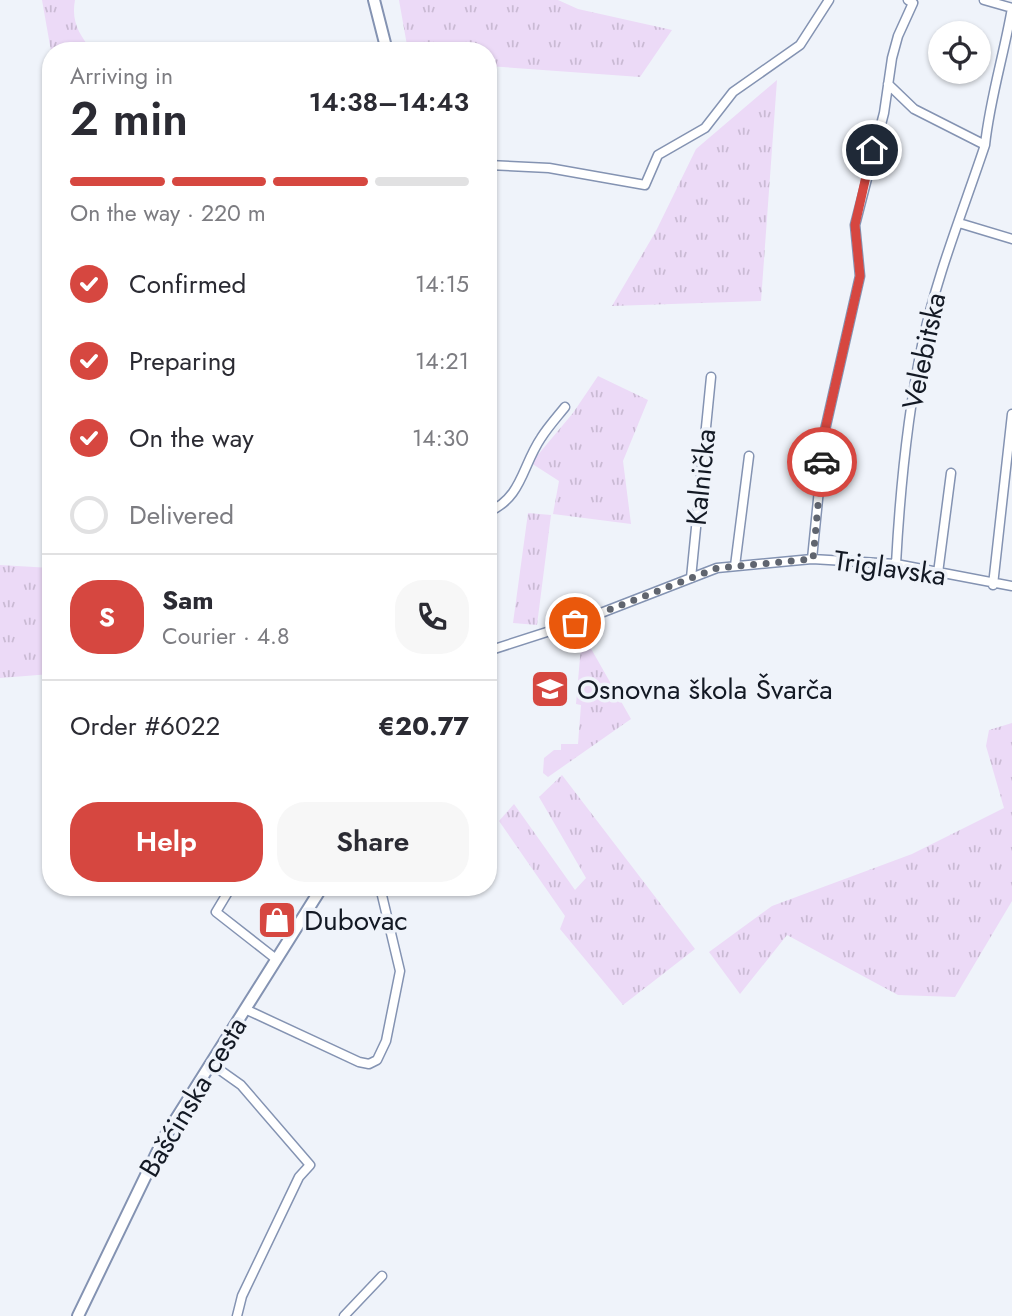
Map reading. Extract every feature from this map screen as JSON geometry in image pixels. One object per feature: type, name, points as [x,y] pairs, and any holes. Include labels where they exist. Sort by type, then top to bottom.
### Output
[{"type":"street","points":[[374,0],[385,42]]},
{"type":"street","points":[[497,165],[548,168],[645,185],[658,155],[705,128],[733,92],[800,45],[829,0]]},
{"type":"street","points":[[984,0],[1012,8]]},
{"type":"street","points":[[813,559],[825,430],[860,276],[855,225],[884,113],[898,36],[913,1]]},
{"type":"street","name":"Velebitska","points":[[896,564],[902,468],[922,344],[985,145],[989,100],[1002,68],[1012,8]]},
{"type":"street","points":[[888,84],[914,108],[985,145]]},
{"type":"street","points":[[959,223],[1012,239]]},
{"type":"street","name":"Kalnička","points":[[691,578],[711,377]]},
{"type":"street","points":[[497,508],[504,505],[514,492],[540,438],[565,407]]},
{"type":"street","points":[[993,585],[1012,414]]},
{"type":"street","points":[[735,566],[749,457]]},
{"type":"street","points":[[939,573],[951,473]]},
{"type":"street","name":"Triglavska","points":[[497,648],[575,623],[717,568],[813,559],[896,564],[993,585],[1012,586]]},
{"type":"street","points":[[225,896],[216,912],[276,959]]},
{"type":"street","name":"Bašćinska cesta","points":[[78,1316],[164,1138],[316,896]]},
{"type":"street","points":[[246,1009],[359,1062],[369,1064],[377,1060],[386,1041],[400,971],[382,896]]},
{"type":"street","points":[[210,1063],[241,1086],[310,1165],[299,1177],[242,1296],[237,1316]]},
{"type":"street","points":[[344,1316],[382,1276]]},
{"type":"green space","points":[[42,0],[75,0],[74,15],[77,27],[86,42],[49,42]]},
{"type":"green space","points":[[399,0],[558,0],[578,9],[672,30],[640,77],[497,67],[497,42],[406,42]]},
{"type":"green space","points":[[777,80],[761,301],[612,306],[656,231],[696,149]]},
{"type":"green space","points":[[598,376],[648,400],[623,461],[631,524],[553,514],[559,481],[531,463],[573,413]]},
{"type":"green space","points":[[528,513],[551,515],[537,625],[513,623]]},
{"type":"green space","points":[[0,565],[42,567],[42,675],[0,678]]},
{"type":"green space","points":[[578,637],[585,638],[631,719],[548,777],[543,773],[544,758],[554,750],[561,750],[561,744],[578,744],[581,705],[576,704],[581,646],[578,646]]},
{"type":"green space","points":[[1012,723],[1012,901],[955,997],[898,995],[787,935],[740,994],[709,952],[772,906],[912,854],[1004,808],[986,746],[989,730]]},
{"type":"green space","points":[[562,775],[695,949],[623,1005],[560,929],[565,916],[499,821],[514,804],[575,890],[586,878],[539,797]]},
{"type":"way so far","points":[[575,623],[717,568],[813,559],[822,462]]},
{"type":"place","name":"Osnovna škola Švarča","points":[[550,689]]},
{"type":"place","name":"Dubovac","points":[[277,920]]},
{"type":"route","points":[[822,462],[825,430],[860,276],[855,225],[872,150]]}]
